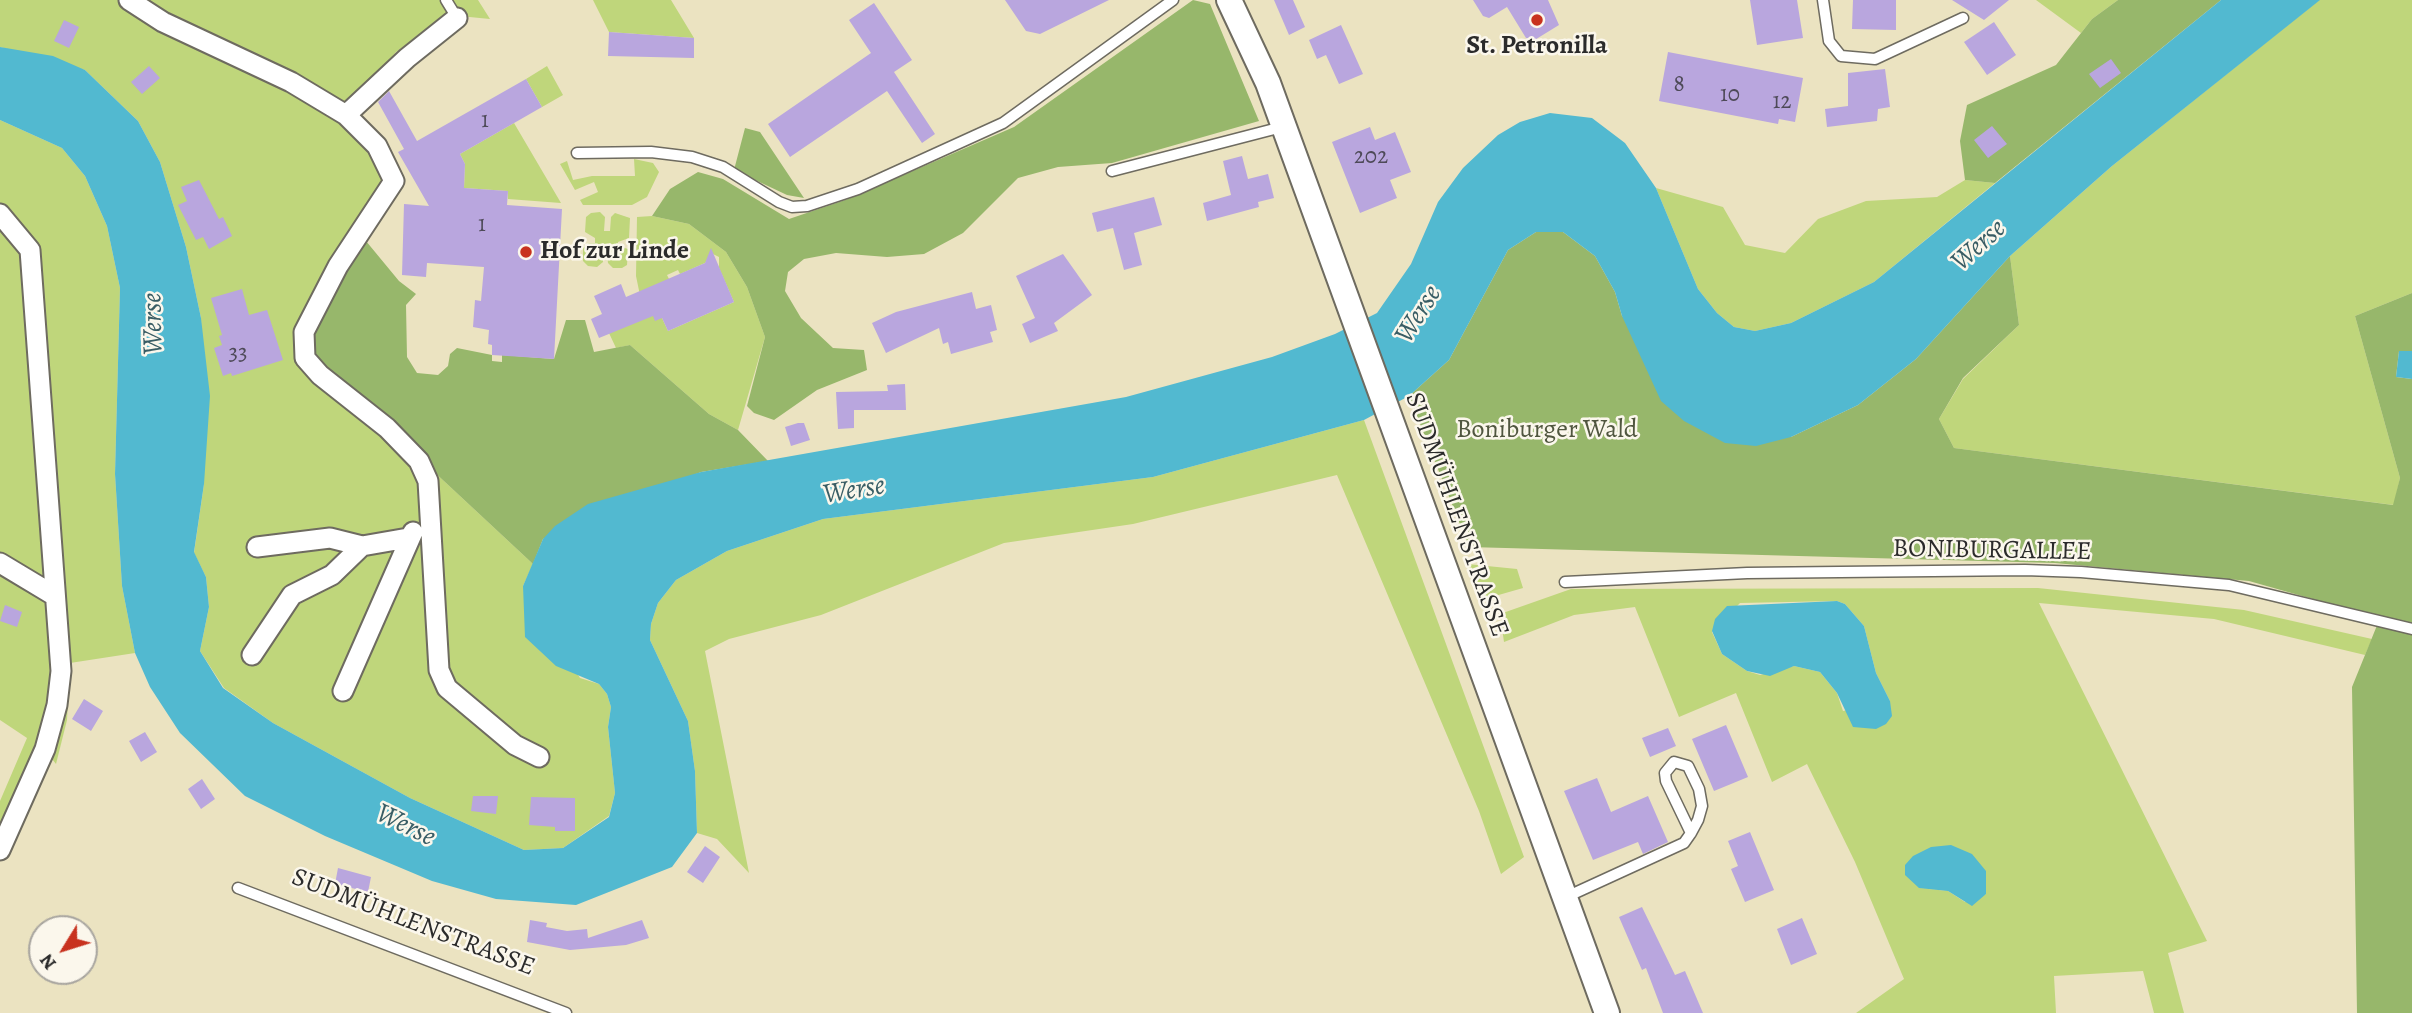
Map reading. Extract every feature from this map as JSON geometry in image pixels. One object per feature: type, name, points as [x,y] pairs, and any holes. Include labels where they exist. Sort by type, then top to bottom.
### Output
[{"type":"street","points":[[129,0],[163,22],[291,82],[346,115],[377,146],[394,181],[338,266],[304,332],[305,358],[320,375],[387,428],[419,461],[428,481],[439,670],[447,688],[515,745],[540,757]]},
{"type":"street","name":"SUDMÜHLENSTRASSE","points":[[1229,0],[1268,83],[1606,1013]]},
{"type":"street","points":[[346,115],[407,58],[457,18]]},
{"type":"street","points":[[0,214],[30,250],[61,671],[57,705],[45,749],[0,850]]},
{"type":"street","points":[[343,691],[408,538],[430,512]]},
{"type":"street","points":[[257,548],[330,538],[362,547],[408,538]]},
{"type":"street","points":[[252,655],[292,595],[332,575],[362,547]]},
{"type":"street","points":[[0,563],[55,596]]},
{"type":"lane","points":[[446,0],[457,18]]},
{"type":"lane","points":[[577,153],[651,152],[692,157],[723,167],[779,202],[792,207],[807,206],[858,189],[1003,123],[1173,0]]},
{"type":"lane","points":[[1823,0],[1829,41],[1841,56],[1875,59],[1963,18]]},
{"type":"lane","points":[[1112,171],[1282,127]]},
{"type":"lane","name":"BONIBURGALLEE","points":[[1565,582],[1747,573],[2081,572],[2229,585],[2412,629]]},
{"type":"lane","points":[[1564,898],[1677,848],[1691,833],[1702,806],[1699,789],[1688,766],[1674,762],[1665,773],[1666,781],[1691,833]]},
{"type":"lane","name":"SUDMÜHLENSTRASSE","points":[[238,888],[566,1013]]},
{"type":"green space","points":[[0,0],[478,0],[490,19],[449,15],[396,52],[346,114],[394,181],[341,268],[387,428],[533,564],[523,586],[580,678],[599,684],[607,694],[611,707],[608,727],[615,793],[609,816],[563,848],[524,850],[410,798],[273,723],[224,688],[200,651],[209,607],[206,577],[194,553],[204,484],[201,318],[186,247],[160,162],[138,121],[85,70],[0,47]]},
{"type":"green space","points":[[593,0],[671,0],[694,38],[609,32]]},
{"type":"green space","points":[[1193,0],[1210,4],[1259,121],[1112,163],[1058,167],[1018,178],[963,233],[924,254],[887,257],[836,253],[804,259],[788,272],[785,291],[801,318],[833,348],[864,350],[867,370],[817,390],[774,420],[754,413],[747,406],[765,337],[747,287],[726,252],[689,224],[652,216],[670,189],[698,172],[723,179],[789,219],[848,199],[1014,127]]},
{"type":"green space","points":[[2036,0],[2118,0],[2092,19],[2081,33]]},
{"type":"green space","points":[[2118,0],[2221,0],[1995,183],[1965,180],[1960,141],[1967,105],[2056,65],[2092,19]]},
{"type":"green space","points":[[2319,0],[2412,0],[2412,293],[2355,316],[2400,478],[2394,505],[1954,448],[1939,419],[1963,379],[2019,325],[2010,256],[2112,166]]},
{"type":"green space","points":[[547,66],[563,95],[542,107],[526,79]]},
{"type":"green space","points":[[0,120],[62,148],[85,176],[107,226],[120,288],[115,474],[122,586],[135,653],[70,663],[67,720],[56,764],[45,750],[0,835],[0,801],[27,738],[0,720]]},
{"type":"green space","points":[[514,123],[561,203],[508,199],[508,191],[464,188],[465,164],[460,154]]},
{"type":"green space","points":[[745,128],[760,132],[804,198],[787,195],[734,170]]},
{"type":"green space","points":[[634,159],[653,163],[659,172],[647,197],[632,205],[583,205],[580,200],[598,192],[594,182],[575,190],[560,164],[567,161],[573,180],[592,176],[635,176]]},
{"type":"green space","points":[[1965,180],[1995,183],[1874,282],[1791,323],[1755,331],[1734,327],[1717,313],[1698,289],[1656,188],[1723,207],[1745,245],[1785,253],[1818,219],[1866,201],[1937,197]]},
{"type":"green space","points":[[600,212],[605,217],[604,231],[610,231],[611,217],[615,213],[630,218],[629,238],[618,242],[618,246],[628,249],[627,265],[622,268],[613,268],[608,263],[607,254],[603,253],[603,262],[597,267],[588,266],[583,261],[583,248],[589,243],[595,243],[595,238],[585,232],[586,217]]},
{"type":"green space","points":[[652,216],[689,224],[726,252],[747,287],[765,337],[738,430],[709,414],[630,345],[616,348],[609,333],[652,314],[662,318],[668,331],[734,302],[719,268],[719,257],[713,254],[705,263],[680,274],[678,270],[667,275],[669,279],[642,305],[636,276],[637,217]]},
{"type":"green space","name":"Boniburger Wald","points":[[1536,232],[1563,232],[1595,256],[1615,292],[1622,316],[1791,437],[1858,405],[1916,359],[2010,256],[2019,325],[1963,378],[1939,419],[1954,448],[2393,505],[2400,478],[2355,316],[2412,293],[2412,351],[2399,351],[2396,377],[2412,379],[2412,1013],[2357,1013],[2352,687],[2380,618],[2249,581],[2055,563],[1469,547],[1409,396],[1449,360],[1508,250]]},
{"type":"green space","points":[[361,235],[399,281],[416,294],[406,305],[407,357],[417,373],[438,375],[448,366],[450,354],[457,348],[492,355],[492,361],[502,362],[502,355],[554,359],[566,320],[585,320],[594,352],[630,345],[709,414],[738,430],[768,461],[701,472],[543,539],[533,564],[387,428],[320,375],[304,332]]},
{"type":"green space","points":[[1364,420],[1524,857],[1501,874],[1479,811],[1337,475],[1133,524],[1004,543],[821,615],[729,639],[705,651],[749,873],[717,839],[697,833],[695,771],[688,721],[650,640],[651,624],[658,603],[676,580],[727,551],[823,519],[1153,477]]},
{"type":"green space","points":[[1467,564],[1517,569],[1523,588],[1481,600]]},
{"type":"green space","points":[[2038,588],[2244,610],[2372,639],[2365,655],[2214,619],[2039,603],[2207,941],[2168,953],[2184,1013],[2154,1013],[2143,971],[2054,976],[2056,1013],[1856,1013],[1904,979],[1855,862],[1807,764],[1772,782],[1736,693],[1679,717],[1635,607],[1574,615],[1504,642],[1500,614],[1571,589]],"holes":[[[1837,601],[1845,604],[1864,626],[1876,673],[1890,701],[1843,711],[1837,693],[1820,672],[1794,666],[1760,675],[1747,671],[1722,654],[1712,632],[1740,603]],[[1919,888],[1986,894],[1965,902],[1948,891]]]},
{"type":"water","name":"Werse","points":[[2221,0],[2320,0],[2112,166],[2010,256],[1916,359],[1858,405],[1791,437],[1756,446],[1725,443],[1684,421],[1661,401],[1622,316],[1615,292],[1595,256],[1563,232],[1536,232],[1508,250],[1449,360],[1409,396],[1364,420],[1153,477],[823,519],[727,551],[676,580],[658,603],[651,624],[650,640],[688,721],[695,771],[697,833],[672,867],[576,905],[496,899],[432,881],[325,836],[245,796],[180,733],[150,687],[135,653],[122,586],[115,474],[120,288],[107,226],[85,176],[62,148],[0,120],[0,47],[53,56],[85,70],[138,121],[160,162],[186,247],[201,318],[210,396],[204,484],[194,552],[206,577],[209,607],[200,651],[223,688],[273,723],[410,798],[524,850],[563,848],[609,817],[615,793],[608,727],[611,707],[607,694],[599,684],[556,666],[525,637],[523,586],[543,539],[555,526],[588,504],[701,472],[1126,397],[1272,357],[1335,334],[1377,313],[1411,264],[1438,202],[1463,168],[1498,135],[1520,122],[1550,113],[1592,118],[1625,143],[1656,188],[1698,289],[1717,313],[1734,327],[1755,331],[1791,323],[1874,282]]},
{"type":"water","points":[[2399,351],[2412,351],[2412,379],[2396,377]]},
{"type":"water","points":[[1837,601],[1845,604],[1864,626],[1876,673],[1890,701],[1892,716],[1886,724],[1876,729],[1853,727],[1837,693],[1820,672],[1794,666],[1770,676],[1747,671],[1722,654],[1712,631],[1715,619],[1727,606]]},
{"type":"water","points":[[1951,845],[1972,854],[1986,871],[1986,894],[1972,906],[1948,891],[1919,888],[1905,875],[1905,865],[1913,856],[1931,847]]},
{"type":"building","points":[[1005,0],[1109,0],[1040,34],[1026,31]]},
{"type":"building","points":[[1274,0],[1293,0],[1305,27],[1289,35]]},
{"type":"building","name":"St. Petronilla","points":[[1473,0],[1548,0],[1559,25],[1533,41],[1526,38],[1507,7],[1489,18],[1483,16]]},
{"type":"building","points":[[1750,0],[1797,0],[1803,38],[1757,45]]},
{"type":"building","points":[[1853,0],[1896,0],[1896,30],[1852,29]]},
{"type":"building","points":[[1952,0],[2009,0],[1984,20]]},
{"type":"building","points":[[874,3],[912,60],[894,72],[935,134],[922,143],[887,91],[790,157],[768,124],[871,53],[849,20]]},
{"type":"building","points":[[64,20],[79,27],[69,48],[54,41]]},
{"type":"building","points":[[1994,22],[2016,55],[1987,75],[1964,42]]},
{"type":"building","points":[[1341,25],[1363,74],[1339,84],[1326,55],[1317,59],[1309,40]]},
{"type":"building","points":[[609,32],[694,38],[694,58],[608,56]]},
{"type":"building","points":[[1668,52],[1803,78],[1795,122],[1779,119],[1778,124],[1659,101]]},
{"type":"building","points":[[2111,59],[2121,73],[2100,88],[2089,74]]},
{"type":"building","points":[[149,66],[160,78],[142,94],[131,82]]},
{"type":"building","points":[[1885,69],[1890,107],[1878,109],[1877,121],[1827,127],[1825,109],[1848,106],[1848,73]]},
{"type":"building","points":[[526,79],[542,107],[460,154],[465,164],[464,188],[508,191],[507,205],[562,209],[554,359],[492,355],[492,345],[488,344],[489,330],[473,327],[475,300],[481,301],[484,267],[427,263],[426,277],[402,275],[404,204],[429,206],[398,152],[404,149],[378,102],[389,91],[417,141]]},
{"type":"building","points":[[1992,126],[2007,144],[1988,158],[1974,140]]},
{"type":"building","points":[[1370,127],[1375,140],[1395,132],[1411,172],[1390,180],[1397,198],[1360,213],[1332,142]]},
{"type":"building","points":[[1242,156],[1248,179],[1268,174],[1274,198],[1258,202],[1259,207],[1207,221],[1203,203],[1231,195],[1223,161]]},
{"type":"building","points":[[199,180],[219,219],[223,217],[232,236],[209,249],[203,237],[196,240],[178,205],[187,201],[181,187]]},
{"type":"building","points":[[1154,197],[1162,225],[1134,233],[1142,265],[1124,270],[1113,228],[1097,232],[1092,213]]},
{"type":"building","points":[[711,248],[734,302],[668,331],[662,318],[655,321],[653,316],[599,338],[591,319],[602,314],[594,296],[621,284],[626,297],[705,263]]},
{"type":"building","points":[[1063,254],[1092,295],[1054,323],[1058,331],[1030,343],[1022,324],[1035,318],[1016,276]]},
{"type":"building","points":[[242,289],[249,315],[267,310],[283,360],[232,376],[231,373],[223,376],[214,348],[222,345],[219,336],[222,335],[211,298]]},
{"type":"building","points":[[972,292],[976,309],[991,305],[997,330],[990,332],[993,342],[951,354],[948,342],[943,344],[939,328],[886,353],[872,323],[896,312]]},
{"type":"building","points":[[905,384],[906,410],[854,410],[854,428],[838,429],[836,392],[888,391],[887,385]]},
{"type":"building","points":[[804,423],[810,440],[791,446],[785,427]]},
{"type":"building","points":[[5,605],[22,612],[17,627],[0,621]]},
{"type":"building","points":[[84,699],[103,711],[91,731],[72,719]]},
{"type":"building","points":[[1726,725],[1748,777],[1714,791],[1692,739]]},
{"type":"building","points":[[1668,728],[1676,746],[1650,757],[1642,738]]},
{"type":"building","points":[[145,732],[157,752],[141,762],[129,741]]},
{"type":"building","points":[[1597,778],[1611,812],[1648,796],[1668,842],[1643,854],[1638,842],[1593,860],[1564,791]]},
{"type":"building","points":[[202,779],[215,799],[201,809],[188,789]]},
{"type":"building","points":[[473,796],[498,796],[496,814],[471,811]]},
{"type":"building","points":[[531,797],[575,798],[575,831],[555,831],[555,827],[529,825]]},
{"type":"building","points":[[1750,832],[1774,890],[1745,902],[1731,869],[1738,866],[1728,841]]},
{"type":"building","points":[[705,846],[720,857],[703,883],[687,872]]},
{"type":"building","points":[[338,868],[371,877],[368,892],[335,884]]},
{"type":"building","points":[[1642,907],[1675,975],[1685,971],[1703,1013],[1663,1013],[1646,968],[1642,970],[1619,917]]},
{"type":"building","points":[[1802,918],[1817,954],[1791,965],[1777,929]]},
{"type":"building","points":[[530,920],[547,923],[546,927],[567,931],[587,929],[588,938],[642,920],[649,938],[626,945],[570,950],[527,942]]},
{"type":"place","name":"St. Petronilla","points":[[1537,20]]},
{"type":"place","name":"Hof zur Linde","points":[[526,252]]}]
